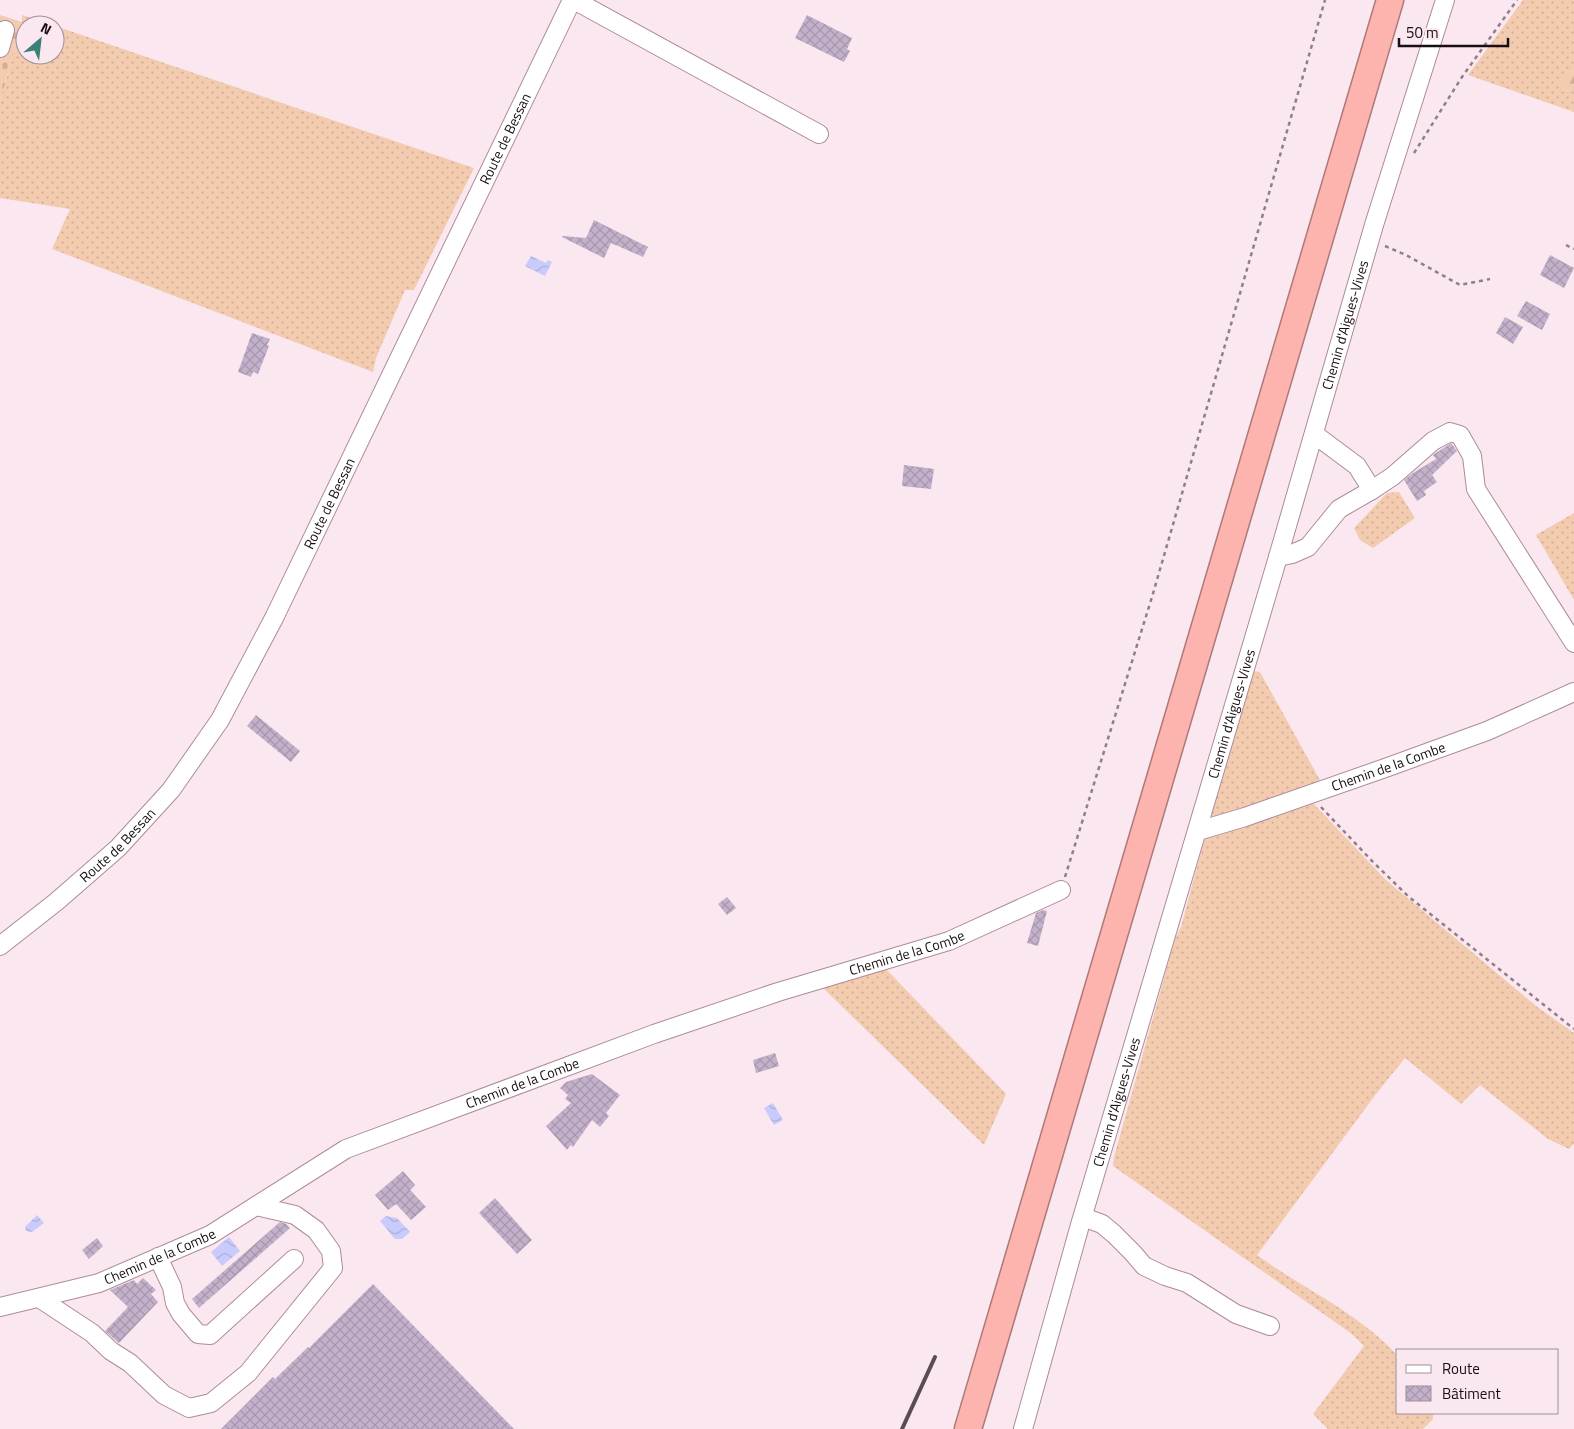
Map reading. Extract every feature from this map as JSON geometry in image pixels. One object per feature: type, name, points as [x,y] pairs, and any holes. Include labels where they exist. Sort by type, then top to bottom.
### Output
[{"type":"highway","points":[[968,1429],[1390,0]]},
{"type":"street","points":[[573,0],[819,134]]},
{"type":"street","name":"Route de Bessan","points":[[0,946],[56,902],[118,848],[171,790],[220,720],[274,618],[573,0]]},
{"type":"street","name":"Chemin d'Aigues-Vives","points":[[1023,1429],[1083,1217],[1198,831],[1369,243],[1445,0]]},
{"type":"street","points":[[0,48],[7,31]]},
{"type":"street","points":[[1278,557],[1308,547],[1339,509],[1394,476],[1433,441],[1450,432],[1460,435],[1472,456],[1476,489],[1574,643]]},
{"type":"street","points":[[1314,434],[1358,466],[1372,490]]},
{"type":"street","name":"Chemin de la Combe","points":[[1198,831],[1245,817],[1487,730],[1574,692]]},
{"type":"street","name":"Chemin de la Combe","points":[[0,1307],[99,1283],[210,1235],[346,1149],[654,1034],[778,992],[949,941],[1061,890]]},
{"type":"street","points":[[39,1298],[92,1333],[111,1351],[130,1363],[164,1395],[189,1408],[211,1403],[248,1373],[332,1268],[331,1251],[316,1230],[296,1215],[256,1206]]},
{"type":"street","points":[[1083,1217],[1102,1224],[1144,1266],[1165,1276],[1187,1283],[1236,1314],[1270,1326]]},
{"type":"street","points":[[158,1257],[172,1287],[174,1303],[181,1314],[198,1334],[210,1335],[294,1260]]},
{"type":"path","points":[[1061,890],[1152,597],[1325,0]]},
{"type":"path","points":[[1413,155],[1462,77],[1517,0]]},
{"type":"path","points":[[1369,243],[1387,246],[1460,285],[1490,278]]},
{"type":"path","points":[[1566,245],[1574,249]]},
{"type":"path","points":[[1310,794],[1373,862],[1409,897],[1574,1029]]},
{"type":"green space","points":[[1523,0],[1574,0],[1574,71],[1572,71],[1560,90],[1574,91],[1574,112],[1468,75]]},
{"type":"green space","points":[[0,15],[15,20],[15,47],[0,102]]},
{"type":"green space","points":[[65,29],[474,168],[414,290],[405,290],[376,358],[373,372],[52,249],[70,209],[0,198],[0,102],[15,47],[15,65],[65,65]]},
{"type":"green space","points":[[1573,71],[1574,91],[1560,90],[1558,83]]},
{"type":"green space","points":[[1399,492],[1415,518],[1373,548],[1360,540],[1354,528],[1387,493]]},
{"type":"green space","points":[[1574,513],[1574,600],[1536,535]]},
{"type":"green space","points":[[1253,671],[1260,672],[1321,782],[1222,819],[1212,816],[1209,809]]},
{"type":"green space","points":[[1312,802],[1386,880],[1536,1006],[1574,1033],[1574,1144],[1569,1149],[1548,1139],[1480,1085],[1461,1104],[1405,1058],[1376,1094],[1257,1255],[1366,1326],[1396,1354],[1396,1414],[1435,1414],[1433,1419],[1423,1429],[1328,1429],[1313,1414],[1364,1346],[1352,1334],[1113,1166],[1205,837]]},
{"type":"green space","points":[[883,966],[1006,1094],[984,1145],[820,985]]},
{"type":"water","points":[[531,256],[546,263],[548,260],[552,262],[545,276],[525,266]]},
{"type":"water","points":[[773,1103],[783,1120],[774,1125],[764,1108]]},
{"type":"water","points":[[37,1215],[44,1223],[32,1232],[26,1231],[25,1227]]},
{"type":"water","points":[[386,1216],[397,1218],[410,1232],[402,1239],[395,1239],[380,1221]]},
{"type":"water","points":[[229,1237],[240,1251],[222,1266],[211,1252]]},
{"type":"building","points":[[807,15],[852,38],[847,49],[850,51],[844,62],[795,38]]},
{"type":"building","points":[[594,220],[648,247],[643,257],[611,243],[604,258],[562,237],[586,238]]},
{"type":"building","points":[[1550,255],[1574,268],[1564,288],[1540,275]]},
{"type":"building","points":[[1526,301],[1550,314],[1542,330],[1517,316]]},
{"type":"building","points":[[1505,317],[1523,327],[1513,344],[1496,333]]},
{"type":"building","points":[[252,333],[270,339],[258,374],[253,372],[251,377],[238,372]]},
{"type":"building","points":[[1451,443],[1457,451],[1432,475],[1437,482],[1424,491],[1426,495],[1417,501],[1404,480],[1436,459],[1433,455]]},
{"type":"building","points":[[904,465],[934,469],[931,489],[902,486]]},
{"type":"building","points":[[256,715],[300,751],[291,762],[247,726]]},
{"type":"building","points":[[727,897],[736,908],[727,915],[718,904]]},
{"type":"building","points":[[1043,910],[1047,911],[1038,946],[1027,943],[1036,913]]},
{"type":"building","points":[[775,1053],[779,1066],[756,1073],[753,1060]]},
{"type":"building","points":[[592,1074],[620,1095],[606,1113],[609,1116],[600,1127],[592,1120],[573,1147],[571,1145],[567,1150],[546,1126],[571,1103],[565,1099],[568,1095],[560,1088],[566,1082]]},
{"type":"building","points":[[403,1171],[415,1185],[410,1190],[426,1207],[411,1220],[396,1204],[388,1210],[375,1195]]},
{"type":"building","points":[[495,1198],[532,1240],[517,1254],[479,1213]]},
{"type":"building","points":[[280,1222],[290,1228],[199,1308],[192,1299]]},
{"type":"building","points":[[97,1238],[103,1246],[89,1259],[82,1250]]},
{"type":"building","points":[[143,1278],[156,1290],[151,1294],[158,1302],[119,1343],[105,1331],[128,1307],[110,1290],[134,1280],[137,1284]]},
{"type":"building","points":[[373,1284],[514,1429],[221,1429],[273,1377],[275,1379],[309,1348]]},
{"type":"railway","points":[[902,1429],[935,1357]]}]
